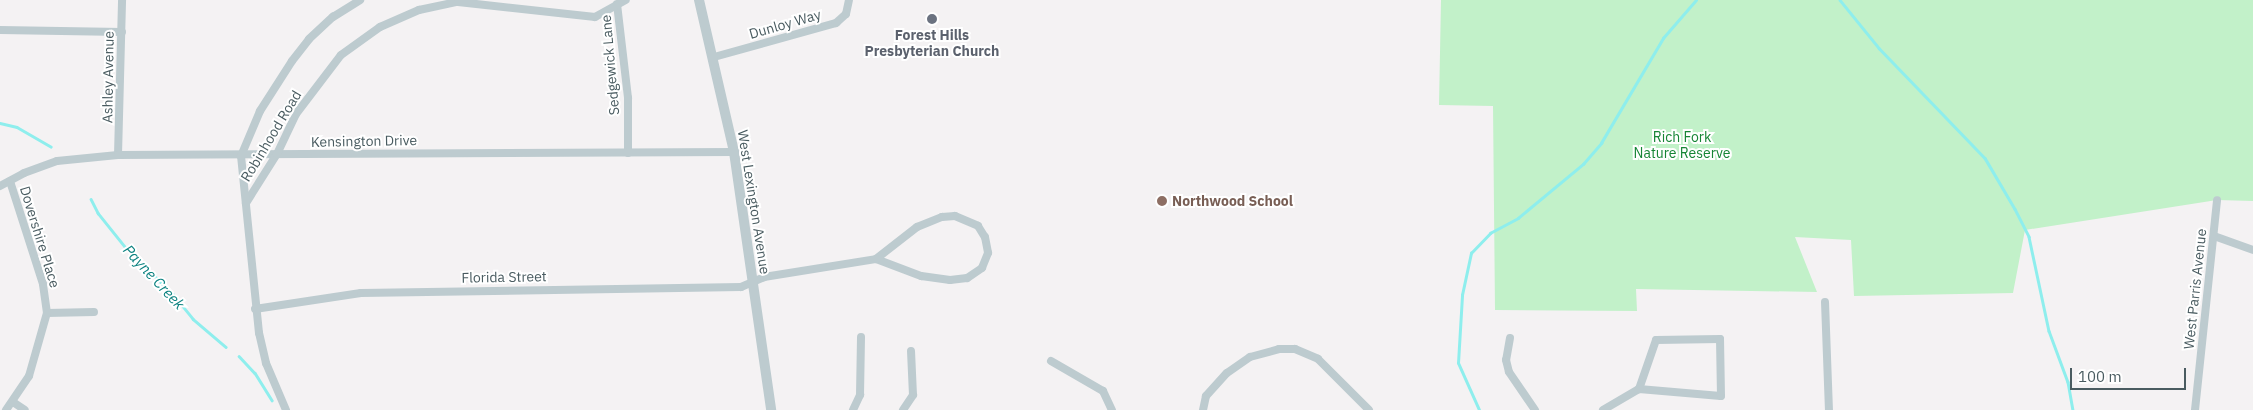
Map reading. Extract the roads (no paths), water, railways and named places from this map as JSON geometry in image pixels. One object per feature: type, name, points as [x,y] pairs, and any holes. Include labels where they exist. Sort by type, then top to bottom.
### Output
[{"type":"street","name":"Ashley Avenue","points":[[118,155],[122,0]]},
{"type":"street","name":"Robinhood Road","points":[[286,410],[266,363],[256,309],[241,156],[260,111],[303,46],[333,17],[360,0]]},
{"type":"street","name":"Robinhood Road","points":[[246,203],[277,154],[296,114],[341,55],[380,27],[419,10],[458,2],[595,17],[615,2],[626,0]]},
{"type":"street","name":"West Lexington Avenue","points":[[699,0],[714,57],[734,152],[771,410]]},
{"type":"street","name":"Dunloy Way","points":[[714,57],[836,23],[846,14],[849,0]]},
{"type":"street","name":"Sedgewick Lane","points":[[615,2],[628,98],[628,153]]},
{"type":"street","points":[[0,30],[122,32]]},
{"type":"street","name":"Kensington Drive","points":[[0,186],[57,161],[118,155],[241,156],[277,154],[734,152]]},
{"type":"street","name":"Dovershire Place","points":[[6,410],[29,376],[47,313],[43,284],[10,181]]},
{"type":"street","name":"West Parris Avenue","points":[[2195,410],[2217,200]]},
{"type":"street","points":[[947,217],[966,218],[978,226],[985,237],[988,253],[982,268],[968,278],[950,280],[921,276],[876,259],[917,227],[947,217]]},
{"type":"street","points":[[2214,236],[2253,250]]},
{"type":"street","name":"Florida Street","points":[[256,309],[361,293],[741,287],[764,277],[876,259]]},
{"type":"street","points":[[1825,302],[1829,410]]},
{"type":"street","points":[[47,313],[94,312]]},
{"type":"street","points":[[853,410],[860,395],[861,337]]},
{"type":"street","points":[[1510,338],[1506,360],[1509,372],[1535,410]]},
{"type":"street","points":[[1602,410],[1639,389],[1721,396],[1720,338],[1656,340],[1639,389]]},
{"type":"street","points":[[1203,410],[1206,396],[1227,373],[1250,357],[1279,349],[1296,349],[1318,359],[1369,410]]},
{"type":"street","points":[[903,410],[913,395],[911,351]]},
{"type":"street","points":[[1051,361],[1103,391],[1112,410]]},
{"type":"street","points":[[13,402],[25,410]]},
{"type":"waterway","points":[[1479,410],[1458,363],[1462,295],[1471,253],[1490,233],[1518,218],[1583,164],[1601,143],[1663,38],[1696,0]]},
{"type":"waterway","points":[[1840,0],[1879,48],[1985,158],[2015,209],[2029,237],[2049,331],[2068,382],[2073,410]]},
{"type":"waterway","name":"Payne Creek","points":[[0,123],[17,127],[51,147]]},
{"type":"waterway","name":"Payne Creek","points":[[91,199],[98,213],[126,248],[173,294],[193,319],[226,347]]},
{"type":"waterway","name":"Payne Creek","points":[[239,356],[255,373],[272,400]]},
{"type":"place","name":"Forest Hills Presbyterian Church","points":[[932,19]]},
{"type":"place","name":"Northwood School","points":[[1162,201]]},
{"type":"park label","name":"Rich Fork Nature Reserve","points":[[1682,146]]}]
